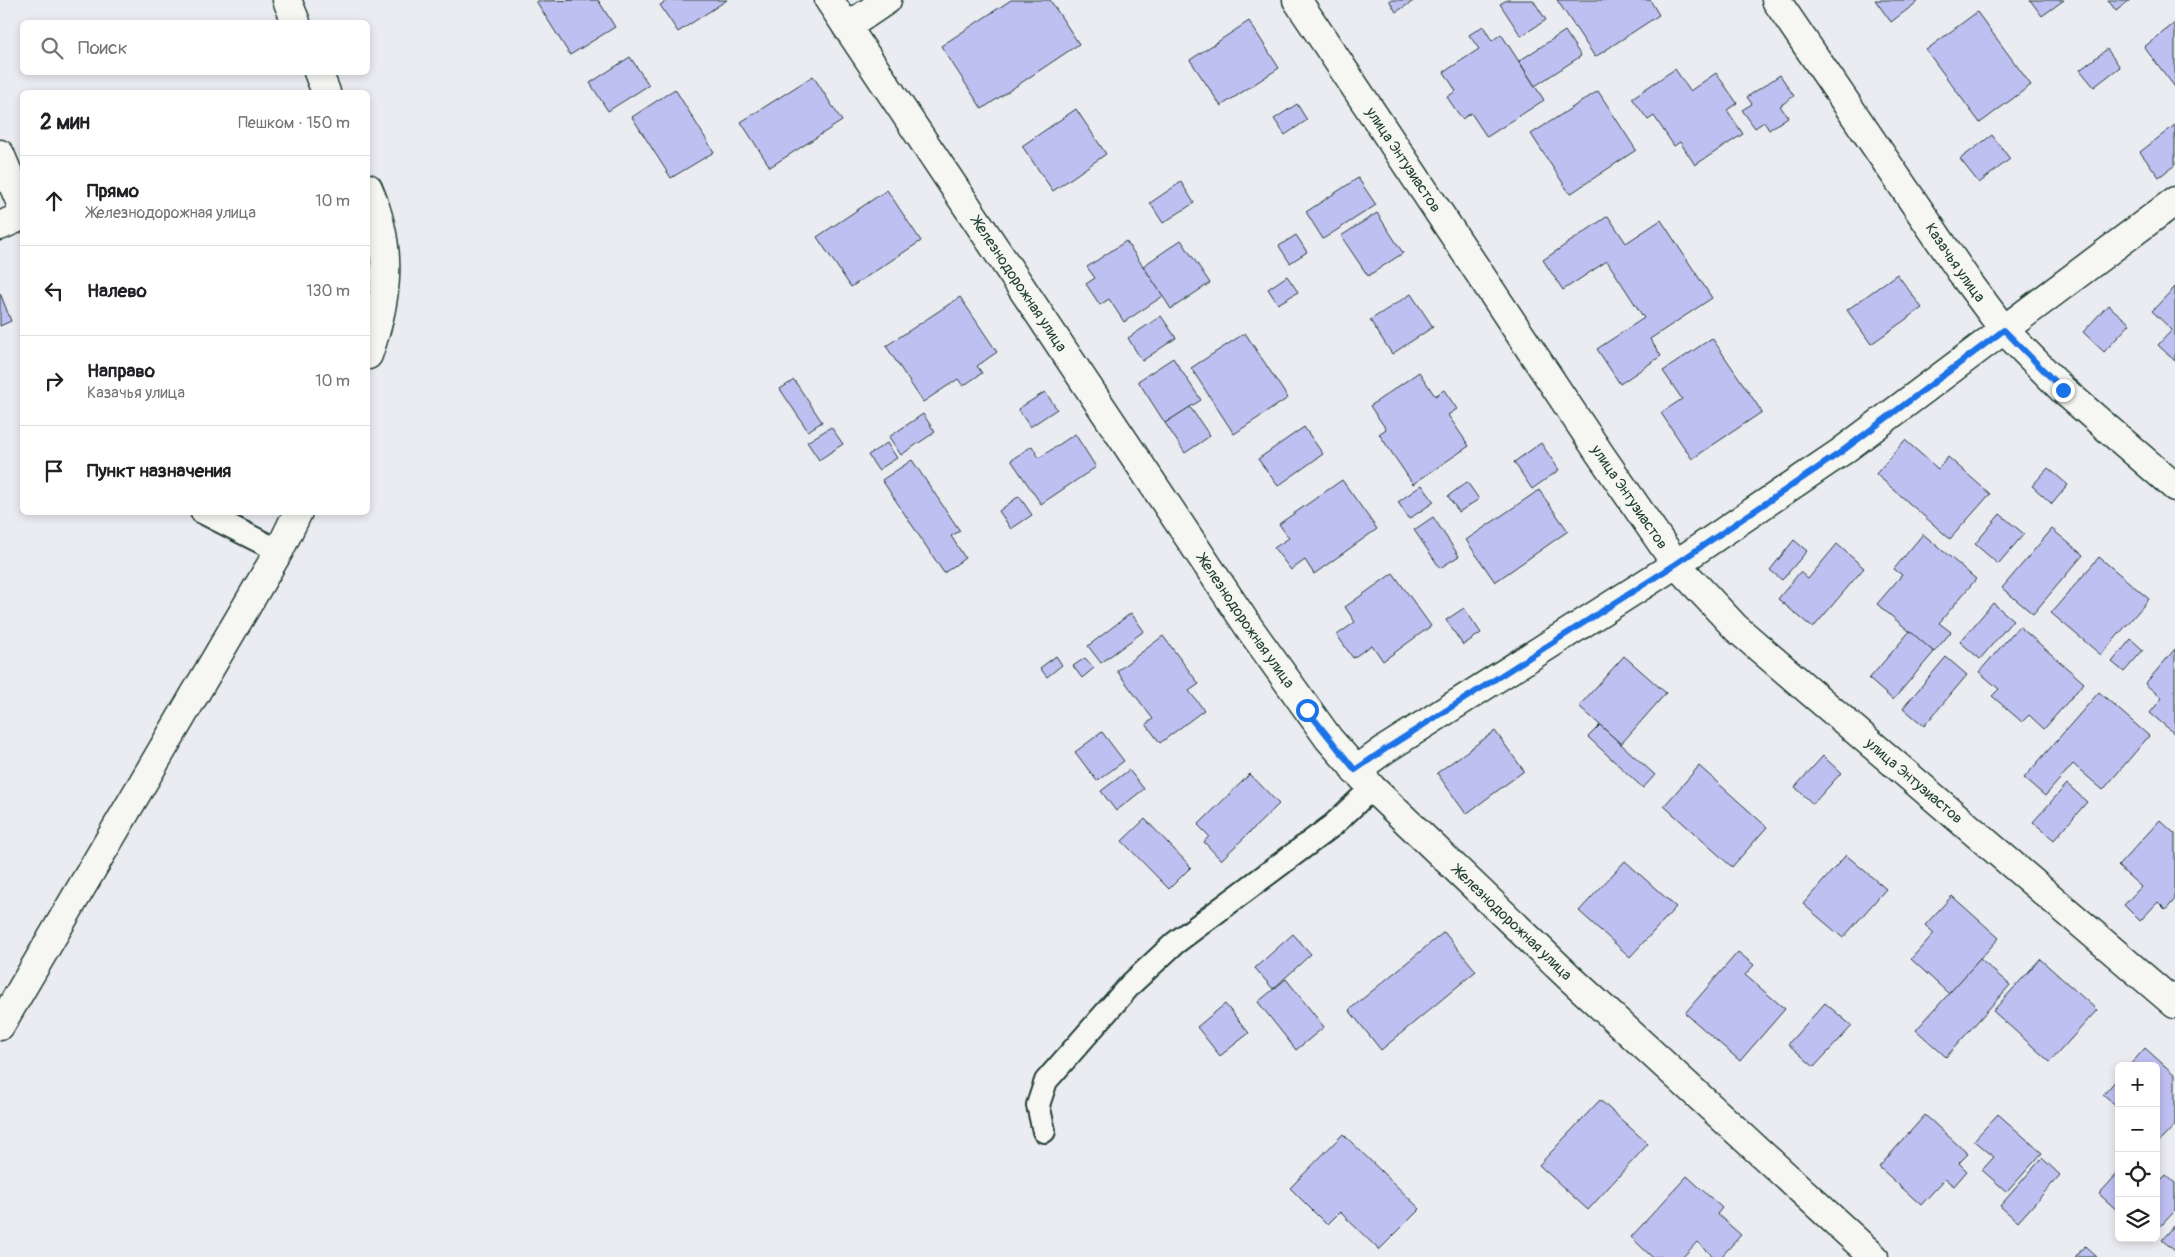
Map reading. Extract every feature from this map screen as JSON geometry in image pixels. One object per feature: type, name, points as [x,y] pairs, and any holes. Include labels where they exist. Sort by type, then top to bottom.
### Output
[{"type":"street","points":[[287,0],[295,20]]},
{"type":"street","name":"Железнодорожная улица","points":[[829,0],[1250,629],[1329,739],[1363,779],[1568,976],[1874,1257]]},
{"type":"street","points":[[847,27],[886,0]]},
{"type":"street","name":"улица Энтузиастов","points":[[1297,0],[1600,454],[1676,564],[1736,628],[2175,1004]]},
{"type":"street","name":"Казачья улица","points":[[1776,0],[1966,279],[2004,330],[2063,390],[2175,488]]},
{"type":"street","points":[[319,75],[325,90]]},
{"type":"street","points":[[0,154],[20,201]]},
{"type":"street","points":[[370,193],[378,213],[385,255],[384,294],[370,347]]},
{"type":"street","points":[[1363,779],[1384,750],[1676,564],[1841,452],[2175,201]]},
{"type":"street","points":[[0,226],[20,217]]},
{"type":"street","points":[[0,1026],[279,551],[297,515]]},
{"type":"lane","points":[[208,515],[279,551]]},
{"type":"lane","points":[[1044,1131],[1038,1105],[1046,1081],[1131,984],[1175,944],[1333,825],[1363,779]]},
{"type":"building","points":[[598,0],[615,27],[570,55],[536,1]]},
{"type":"building","points":[[668,0],[727,0],[678,32],[660,5]]},
{"type":"building","points":[[1011,0],[1050,0],[1079,44],[982,109],[941,46]]},
{"type":"building","points":[[1389,0],[1415,0],[1396,12]]},
{"type":"building","points":[[1507,0],[1533,0],[1546,20],[1521,36],[1500,4]]},
{"type":"building","points":[[1557,0],[1650,0],[1659,15],[1595,57]]},
{"type":"building","points":[[1875,0],[1920,0],[1891,22]]},
{"type":"building","points":[[2030,0],[2064,0],[2042,16]]},
{"type":"building","points":[[2108,0],[2130,0],[2116,11]]},
{"type":"building","points":[[1977,12],[2031,85],[1980,123],[1926,50]]},
{"type":"building","points":[[1249,21],[1279,68],[1221,106],[1190,60]]},
{"type":"building","points":[[2175,23],[2175,87],[2144,47]]},
{"type":"building","points":[[1483,26],[1492,41],[1501,34],[1544,100],[1487,137],[1471,113],[1462,119],[1447,97],[1456,91],[1444,72],[1479,49],[1469,35]]},
{"type":"building","points":[[1565,31],[1581,56],[1535,86],[1519,61]]},
{"type":"building","points":[[2107,49],[2120,67],[2094,87],[2080,70]]},
{"type":"building","points":[[630,57],[649,85],[608,111],[590,83]]},
{"type":"building","points":[[1675,69],[1690,91],[1716,73],[1737,103],[1727,110],[1743,134],[1695,165],[1680,142],[1674,146],[1654,116],[1648,120],[1632,98]]},
{"type":"building","points":[[1780,75],[1794,96],[1780,106],[1788,117],[1769,130],[1764,122],[1755,128],[1742,110],[1752,104],[1747,97]]},
{"type":"building","points":[[813,76],[842,121],[770,167],[741,122]]},
{"type":"building","points":[[675,89],[714,152],[671,178],[632,117]]},
{"type":"building","points":[[1598,91],[1636,150],[1570,194],[1531,134]]},
{"type":"building","points":[[1297,104],[1307,120],[1285,135],[1274,119]]},
{"type":"building","points":[[1076,109],[1106,154],[1053,191],[1022,146]]},
{"type":"building","points":[[2175,125],[2175,165],[2159,177],[2140,152]]},
{"type":"building","points":[[1992,135],[2010,159],[1979,183],[1960,159]]},
{"type":"building","points":[[1358,178],[1376,205],[1323,239],[1306,212]]},
{"type":"building","points":[[1181,182],[1194,203],[1163,223],[1150,203]]},
{"type":"building","points":[[887,190],[921,241],[851,287],[817,237]]},
{"type":"building","points":[[1377,213],[1403,253],[1368,276],[1341,236]]},
{"type":"building","points":[[1608,216],[1626,243],[1661,220],[1712,298],[1650,339],[1661,356],[1620,384],[1597,349],[1644,318],[1607,261],[1563,290],[1543,260]]},
{"type":"building","points":[[1296,235],[1307,252],[1290,263],[1279,246]]},
{"type":"building","points":[[1181,240],[1210,283],[1171,309],[1143,266]]},
{"type":"building","points":[[1126,241],[1163,296],[1124,322],[1109,299],[1100,305],[1086,284],[1095,278],[1087,267]]},
{"type":"building","points":[[1897,274],[1922,308],[1871,344],[1847,310]]},
{"type":"building","points":[[1287,276],[1298,292],[1278,304],[1268,289]]},
{"type":"building","points":[[2175,287],[2175,361],[2158,345],[2172,330],[2152,311]]},
{"type":"building","points":[[0,293],[11,321],[0,326]]},
{"type":"building","points":[[1411,294],[1433,327],[1392,354],[1370,320]]},
{"type":"building","points":[[960,297],[997,352],[977,366],[982,373],[963,386],[958,379],[923,402],[886,346]]},
{"type":"building","points":[[2108,305],[2130,324],[2104,352],[2083,332]]},
{"type":"building","points":[[1161,316],[1176,338],[1142,361],[1128,338]]},
{"type":"building","points":[[1245,333],[1288,398],[1234,434],[1191,368]]},
{"type":"building","points":[[1712,338],[1762,412],[1692,459],[1661,413],[1682,399],[1663,371]]},
{"type":"building","points":[[1173,358],[1201,400],[1165,423],[1138,381]]},
{"type":"building","points":[[1419,372],[1435,396],[1444,390],[1457,409],[1448,415],[1469,446],[1413,484],[1379,434],[1386,429],[1370,406]]},
{"type":"building","points":[[794,380],[822,422],[808,431],[780,389]]},
{"type":"building","points":[[1045,392],[1057,409],[1030,427],[1018,409]]},
{"type":"building","points":[[1190,407],[1210,436],[1185,453],[1165,423]]},
{"type":"building","points":[[923,414],[935,432],[901,455],[889,437]]},
{"type":"building","points":[[831,427],[843,444],[819,460],[807,442]]},
{"type":"building","points":[[1304,427],[1323,454],[1278,486],[1258,459]]},
{"type":"building","points":[[1075,434],[1096,467],[1041,504],[1011,460],[1032,446],[1039,458]]},
{"type":"building","points":[[1905,440],[1938,469],[1948,457],[1990,494],[1950,539],[1876,474]]},
{"type":"building","points":[[887,443],[897,458],[878,470],[868,455]]},
{"type":"building","points":[[1541,443],[1559,470],[1532,489],[1514,462]]},
{"type":"building","points":[[912,460],[960,531],[951,536],[965,558],[944,573],[882,480]]},
{"type":"building","points":[[2048,468],[2068,485],[2052,504],[2032,486]]},
{"type":"building","points":[[1342,480],[1377,529],[1314,574],[1305,560],[1291,570],[1274,548],[1289,538],[1279,524]]},
{"type":"building","points":[[1467,482],[1479,499],[1459,512],[1448,496]]},
{"type":"building","points":[[1422,485],[1434,502],[1409,519],[1398,502]]},
{"type":"building","points":[[1539,490],[1568,531],[1495,582],[1466,540]]},
{"type":"building","points":[[1019,496],[1032,515],[1011,529],[999,511]]},
{"type":"building","points":[[2000,514],[2024,534],[1998,564],[1975,544]]},
{"type":"building","points":[[1433,517],[1459,556],[1440,568],[1414,530]]},
{"type":"building","points":[[2052,529],[2083,555],[2033,614],[2002,588]]},
{"type":"building","points":[[1923,534],[1976,579],[1939,623],[1951,632],[1934,652],[1877,604],[1902,575],[1894,569]]},
{"type":"building","points":[[1794,540],[1807,551],[1782,580],[1770,570]]},
{"type":"building","points":[[1837,544],[1864,568],[1813,628],[1778,599],[1800,572],[1808,579]]},
{"type":"building","points":[[2099,557],[2149,599],[2101,655],[2051,613]]},
{"type":"building","points":[[1393,573],[1431,626],[1383,661],[1372,645],[1353,658],[1337,635],[1355,622],[1345,607]]},
{"type":"building","points":[[1993,603],[2013,620],[1980,659],[1960,642]]},
{"type":"building","points":[[1464,608],[1481,633],[1463,645],[1446,620]]},
{"type":"building","points":[[1131,613],[1144,631],[1101,663],[1088,646]]},
{"type":"building","points":[[2019,626],[2084,683],[2044,729],[2029,715],[2022,722],[1992,696],[1999,689],[1979,672]]},
{"type":"building","points":[[1910,631],[1934,652],[1893,700],[1869,679]]},
{"type":"building","points":[[1163,636],[1199,684],[1189,691],[1204,710],[1160,743],[1146,724],[1153,719],[1117,671]]},
{"type":"building","points":[[2131,639],[2143,650],[2124,672],[2112,662]]},
{"type":"building","points":[[2175,649],[2175,734],[2150,713],[2162,698],[2145,684]]},
{"type":"building","points":[[1056,656],[1062,665],[1047,677],[1040,668]]},
{"type":"building","points":[[1624,656],[1666,693],[1621,744],[1579,706]]},
{"type":"building","points":[[1946,657],[1967,675],[1924,726],[1903,708]]},
{"type":"building","points":[[1085,658],[1094,668],[1082,678],[1073,666]]},
{"type":"building","points":[[2099,692],[2149,736],[2103,790],[2073,764],[2045,796],[2024,778]]},
{"type":"building","points":[[1600,725],[1655,775],[1643,788],[1588,737]]},
{"type":"building","points":[[1495,731],[1524,771],[1466,814],[1437,773]]},
{"type":"building","points":[[1102,732],[1124,761],[1097,781],[1075,752]]},
{"type":"building","points":[[1823,756],[1841,773],[1813,804],[1795,787]]},
{"type":"building","points":[[1699,766],[1767,827],[1732,867],[1664,806]]},
{"type":"building","points":[[1129,770],[1144,789],[1116,811],[1101,791]]},
{"type":"building","points":[[1250,774],[1279,804],[1221,860],[1204,842],[1209,836],[1198,825]]},
{"type":"building","points":[[2067,784],[2087,802],[2054,840],[2033,822]]},
{"type":"building","points":[[1145,819],[1191,867],[1169,889],[1122,841]]},
{"type":"building","points":[[2160,820],[2175,834],[2175,899],[2166,910],[2158,902],[2140,921],[2124,905],[2141,887],[2118,866]]},
{"type":"building","points":[[1846,855],[1886,889],[1843,938],[1803,904]]},
{"type":"building","points":[[1625,861],[1676,907],[1630,957],[1579,911]]},
{"type":"building","points":[[1952,896],[1999,938],[1949,994],[1911,959],[1934,933],[1925,925]]},
{"type":"building","points":[[1444,932],[1476,971],[1381,1050],[1349,1010]]},
{"type":"building","points":[[1293,934],[1311,954],[1273,989],[1255,968]]},
{"type":"building","points":[[1738,952],[1754,965],[1745,975],[1785,1009],[1740,1061],[1685,1013]]},
{"type":"building","points":[[1980,959],[2010,985],[1946,1057],[1916,1030]]},
{"type":"building","points":[[2040,959],[2097,1010],[2050,1062],[1993,1011]]},
{"type":"building","points":[[1286,979],[1324,1027],[1296,1050],[1258,1002]]},
{"type":"building","points":[[1825,1003],[1852,1026],[1814,1067],[1788,1044]]},
{"type":"building","points":[[1225,1004],[1249,1033],[1220,1056],[1197,1027]]},
{"type":"building","points":[[2145,1048],[2175,1075],[2175,1125],[2160,1141],[2160,1062],[2133,1062]]},
{"type":"building","points":[[2115,1082],[2115,1106],[2103,1095]]},
{"type":"building","points":[[1600,1100],[1648,1144],[1588,1210],[1539,1165]]},
{"type":"building","points":[[1998,1114],[2042,1153],[2007,1192],[1982,1170],[1994,1157],[1974,1140]]},
{"type":"building","points":[[1925,1115],[1968,1154],[1959,1163],[1967,1171],[1954,1186],[1945,1179],[1921,1205],[1879,1167]]},
{"type":"building","points":[[1343,1134],[1420,1209],[1379,1250],[1340,1212],[1327,1225],[1290,1188]]},
{"type":"building","points":[[2042,1158],[2060,1175],[2018,1222],[2000,1206]]},
{"type":"building","points":[[2166,1175],[2175,1183],[2175,1211],[2160,1227],[2160,1177],[2162,1179]]},
{"type":"building","points":[[1687,1176],[1722,1208],[1717,1214],[1741,1235],[1721,1257],[1714,1257],[1697,1242],[1683,1257],[1652,1257],[1631,1237]]},
{"type":"building","points":[[2115,1176],[2115,1208],[2099,1194]]},
{"type":"building","points":[[2175,1225],[2175,1251],[2162,1240]]},
{"type":"building","points":[[2085,1246],[2097,1257],[2075,1257]]},
{"type":"route","points":[[1307,710],[1355,770],[1676,564],[1841,452],[2004,330],[2063,390]]}]
